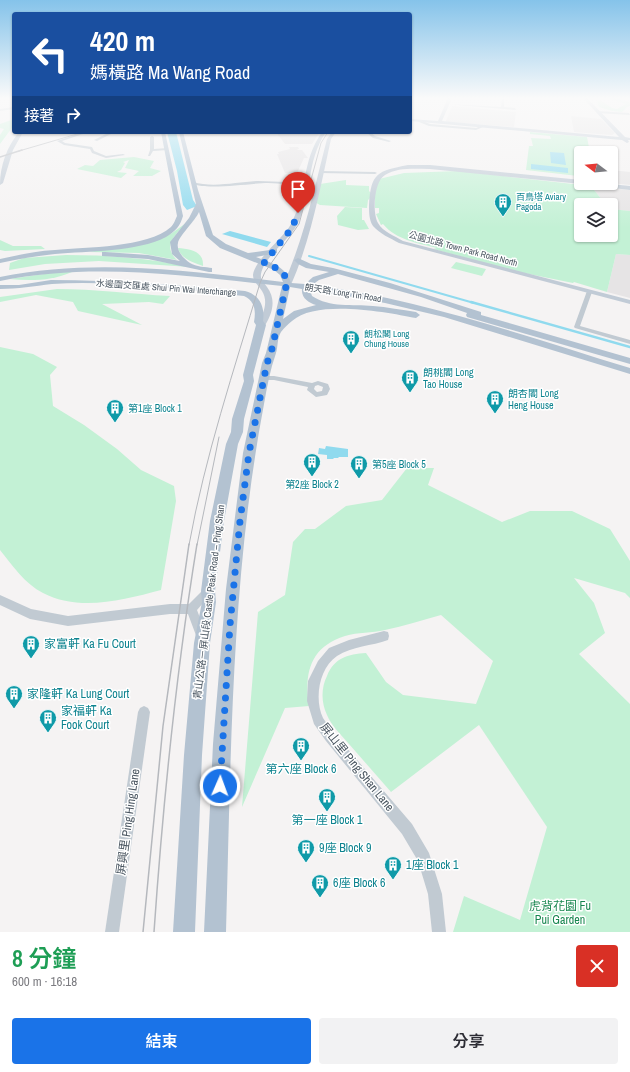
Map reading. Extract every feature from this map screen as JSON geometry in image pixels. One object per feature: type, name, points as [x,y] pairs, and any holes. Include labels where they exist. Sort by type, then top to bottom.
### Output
[{"type":"main road","points":[[2,155],[10,141]]},
{"type":"main road","points":[[0,183],[10,152],[16,141]]},
{"type":"main road","points":[[0,261],[38,254],[136,244],[156,239],[174,228],[179,223],[180,218],[165,141]]},
{"type":"main road","points":[[183,141],[199,205],[210,236],[223,246],[273,266],[284,274],[286,278],[286,287],[264,378],[249,453],[233,589],[222,744],[215,932]]},
{"type":"main road","name":"青山公路－屏山段 Castle Peak Road – Ping Shan","points":[[184,932],[189,805],[202,636],[209,602],[208,591],[217,521],[232,444],[237,432],[239,416],[248,384],[248,375],[261,325],[265,320],[269,300],[266,291],[257,280],[257,276],[264,263],[294,224],[305,188],[314,146],[317,141]]},
{"type":"main road","points":[[286,287],[293,275],[310,220],[328,141]]},
{"type":"main road","name":"公園北路 Town Park Road North","points":[[574,181],[441,167],[401,168],[382,174],[376,180],[373,190],[372,215],[375,224],[382,231],[401,242],[589,292]]},
{"type":"main road","points":[[618,187],[630,188]]},
{"type":"main road","points":[[189,265],[177,256],[174,245],[194,216],[199,205]]},
{"type":"main road","points":[[244,255],[261,254],[274,251]]},
{"type":"main road","points":[[38,254],[130,254],[189,265],[219,274]]},
{"type":"main road","points":[[0,255],[22,256]]},
{"type":"main road","points":[[0,267],[5,261],[12,258]]},
{"type":"main road","points":[[298,260],[303,264],[341,272],[440,300],[495,322]]},
{"type":"main road","name":"朗天路 Long Tin Road","points":[[0,279],[27,271],[70,263],[105,263],[219,274],[327,287],[385,295],[495,322],[630,361]]},
{"type":"main road","name":"朗天路 Long Tin Road","points":[[0,274],[63,268],[98,267],[202,276],[219,274]]},
{"type":"main road","points":[[341,272],[325,274],[307,284],[306,291],[308,297],[317,303],[342,307],[392,311],[486,328]]},
{"type":"main road","points":[[51,282],[64,279],[108,276],[202,276]]},
{"type":"main road","points":[[0,279],[14,283],[19,287]]},
{"type":"main road","name":"水邊圍交匯處 Shui Pin Wai Interchange","points":[[0,287],[19,287],[51,282],[136,284],[245,294],[252,296],[258,303],[260,312],[258,322],[261,325]]},
{"type":"main road","points":[[0,292],[19,287]]},
{"type":"main road","name":"朗天路 Long Tin Road","points":[[327,287],[410,306],[630,371]]},
{"type":"main road","points":[[589,292],[630,302]]},
{"type":"main road","points":[[276,332],[285,321],[298,312],[313,308],[342,307]]},
{"type":"street","points":[[60,141],[64,144],[91,148],[93,152],[106,157],[123,155]]},
{"type":"street","points":[[149,155],[152,150],[152,141]]},
{"type":"street","points":[[152,150],[167,148]]},
{"type":"street","points":[[321,172],[375,174]]},
{"type":"street","points":[[295,184],[306,180]]},
{"type":"street","points":[[194,183],[207,186],[208,189],[253,187],[253,183],[295,184],[305,188]]},
{"type":"street","points":[[196,194],[207,186]]},
{"type":"street","points":[[589,292],[577,327],[630,342]]},
{"type":"street","points":[[264,378],[274,378],[312,386]]},
{"type":"street","points":[[0,600],[30,614],[68,621],[170,609],[191,609],[208,591]]},
{"type":"street","points":[[191,609],[202,636]]},
{"type":"street","name":"屏山里 Ping Shan Lane","points":[[384,636],[349,645],[333,652],[322,665],[314,682],[313,701],[318,720],[330,737],[407,829],[424,858],[435,894],[439,932]]},
{"type":"street","name":"屏興里 Ping Hing Lane","points":[[112,932],[144,712]]},
{"type":"shaded area","points":[[283,141],[314,141],[312,144],[285,144]]},
{"type":"shaded area","points":[[289,147],[298,147],[299,149],[297,149],[302,150],[308,158],[304,158],[297,173],[285,173],[277,154],[279,154],[278,152],[290,149]]},
{"type":"shaded area","points":[[618,171],[630,172],[630,185],[618,184]]},
{"type":"shaded area","points":[[618,189],[630,190],[630,211],[618,210],[618,198],[600,198],[594,190],[618,190]]},
{"type":"shaded area","points":[[616,254],[630,255],[630,298],[607,292]]},
{"type":"green space","points":[[532,141],[588,141],[589,146],[574,146],[574,176],[526,170],[529,146],[533,146]]},
{"type":"green space","points":[[134,157],[154,161],[150,168],[161,171],[152,176],[133,176],[139,171],[125,168],[129,160],[123,162],[125,163],[121,170],[117,172],[127,173],[121,178],[77,169],[85,165],[93,166],[100,160]]},
{"type":"green space","points":[[458,171],[574,184],[574,190],[594,190],[600,198],[574,198],[574,242],[618,242],[618,210],[630,211],[630,255],[616,254],[607,292],[574,282],[514,271],[433,249],[437,248],[394,234],[383,224],[381,225],[376,214],[379,213],[379,208],[375,208],[375,191],[379,179],[404,173]]},
{"type":"green space","points":[[346,180],[346,185],[369,186],[369,191],[373,195],[368,200],[367,208],[320,205],[311,200],[320,184]]},
{"type":"green space","points":[[345,207],[362,208],[362,220],[364,220],[369,229],[358,230],[338,225],[337,216]]},
{"type":"green space","points":[[186,223],[174,236],[170,245],[173,255],[177,260],[139,253],[89,252],[157,240],[172,233]]},
{"type":"green space","points":[[0,240],[13,246],[41,246],[45,249],[0,250]]},
{"type":"green space","points":[[178,248],[191,250],[199,254],[203,261],[203,266],[192,262],[181,255]]},
{"type":"green space","points":[[66,255],[159,261],[190,267],[99,261],[45,264],[9,270],[10,263],[24,258]]},
{"type":"green space","points":[[456,262],[486,269],[482,276],[451,268]]},
{"type":"green space","points":[[65,271],[72,272],[41,280],[9,279]]},
{"type":"green space","points":[[57,289],[170,296],[163,304],[149,302],[102,304],[142,325],[78,311],[73,302],[36,295],[0,302],[0,297]]},
{"type":"green space","points":[[0,347],[33,354],[57,367],[50,375],[53,406],[84,425],[117,449],[141,470],[174,486],[176,501],[161,590],[102,602],[72,602],[57,599],[30,585],[0,550]]},
{"type":"green space","name":"虎背花園 Fu Pui Garden","points":[[407,468],[434,468],[428,485],[502,522],[530,511],[572,511],[610,529],[630,561],[630,598],[625,593],[574,578],[594,603],[605,633],[579,654],[630,704],[630,932],[453,932],[464,896],[520,920],[547,827],[479,725],[391,792],[340,734],[329,719],[325,710],[322,695],[325,681],[330,670],[338,661],[353,654],[366,653],[386,682],[403,695],[476,704],[493,661],[441,615],[385,630],[345,636],[324,647],[317,654],[309,672],[309,706],[285,708],[242,807],[258,612],[285,595],[293,542],[305,529],[315,529],[346,506],[382,500]]},
{"type":"water","points":[[169,141],[178,141],[193,200],[197,206],[187,210],[183,205],[177,171]]},
{"type":"water","points":[[550,152],[564,153],[566,165],[551,163]]},
{"type":"water","points":[[531,164],[568,168],[568,173],[531,169]]},
{"type":"water","points":[[230,231],[271,242],[267,247],[222,234]]},
{"type":"water","points":[[326,446],[348,449],[348,457],[327,459],[327,455],[318,454],[319,448],[325,449]]},
{"type":"waterway","points":[[309,256],[474,303]]},
{"type":"waterway","points":[[471,302],[630,347]]},
{"type":"tram line","points":[[189,545],[203,479],[230,381],[260,283],[265,272],[299,224],[322,141]]},
{"type":"tram line","points":[[197,545],[219,437]]},
{"type":"tram line","points":[[143,932],[163,726],[189,544]]},
{"type":"tram line","points":[[154,932],[171,738],[189,592],[197,544]]},
{"type":"railway","points":[[19,151],[52,141]]},
{"type":"railway","points":[[0,157],[22,150]]},
{"type":"place","name":"百鳥塔 Aviary Pagoda","points":[[503,217]]},
{"type":"place","name":"朗松閣 Long Chung House","points":[[351,354]]},
{"type":"place","name":"朗桃閣 Long Tao House","points":[[410,393]]},
{"type":"place","name":"朗杏閣 Long Heng House","points":[[495,414]]},
{"type":"place","name":"第1座 Block 1","points":[[115,423]]},
{"type":"place","name":"第2座 Block 2","points":[[312,477]]},
{"type":"place","name":"第5座 Block 5","points":[[359,479]]},
{"type":"place","name":"家富軒 Ka Fu Court","points":[[31,659]]},
{"type":"place","name":"家隆軒 Ka Lung Court","points":[[14,709]]},
{"type":"place","name":"家福軒 Ka Fook Court","points":[[48,733]]},
{"type":"place","name":"第六座 Block 6","points":[[301,761]]},
{"type":"place","name":"第一座 Block 1","points":[[327,812]]},
{"type":"place","name":"9座 Block 9","points":[[306,863]]},
{"type":"place","name":"1座 Block 1","points":[[393,880]]},
{"type":"place","name":"6座 Block 6","points":[[320,898]]},
{"type":"route","points":[[220,786],[233,589],[249,453],[267,363],[271,353],[287,282],[281,271],[264,263],[292,228],[298,213]]}]
